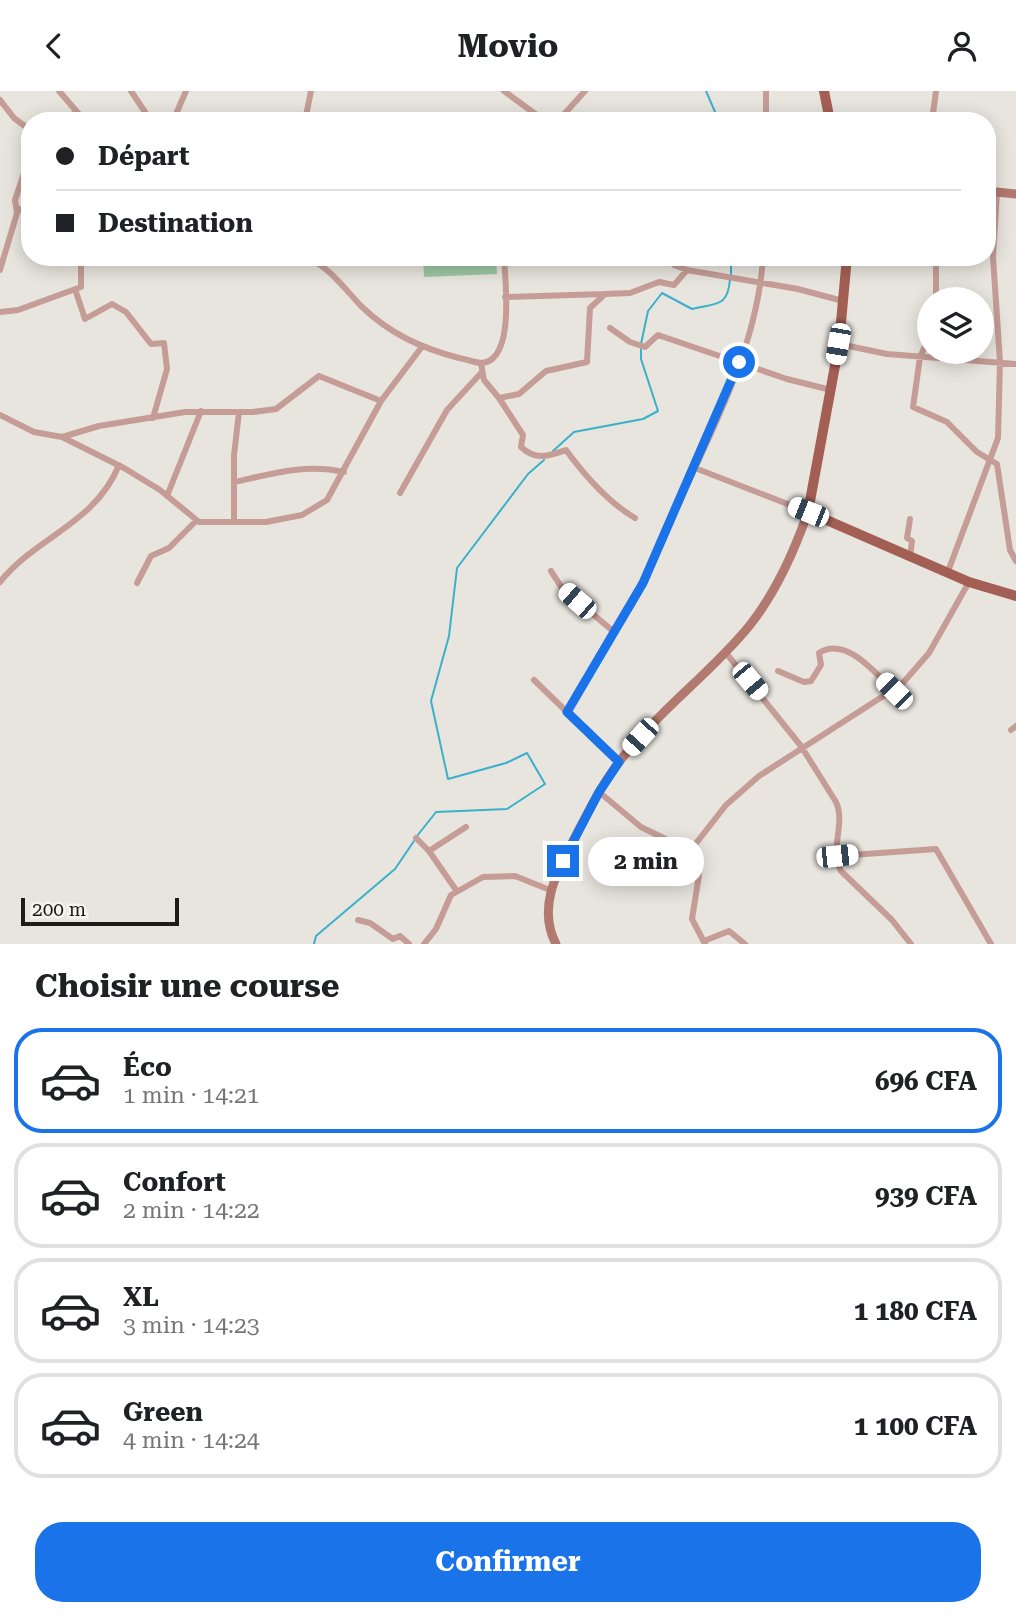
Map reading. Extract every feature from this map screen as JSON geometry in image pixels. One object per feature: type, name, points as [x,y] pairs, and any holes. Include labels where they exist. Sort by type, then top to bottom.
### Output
[{"type":"main road","points":[[824,91],[828,112]]},
{"type":"main road","points":[[846,266],[831,390],[808,512],[947,574],[1016,596]]},
{"type":"street","points":[[59,91],[76,111]]},
{"type":"street","points":[[131,91],[145,112]]},
{"type":"street","points":[[177,112],[186,91]]},
{"type":"street","points":[[307,112],[311,91]]},
{"type":"street","points":[[504,91],[533,112]]},
{"type":"street","points":[[566,112],[585,91]]},
{"type":"street","points":[[766,91],[766,112]]},
{"type":"street","points":[[933,112],[936,91]]},
{"type":"street","points":[[0,100],[13,118],[21,124]]},
{"type":"street","points":[[0,270],[2,249],[17,208],[15,200],[21,182]]},
{"type":"street","points":[[996,192],[1016,194]]},
{"type":"street","points":[[17,208],[21,210]]},
{"type":"street","points":[[0,312],[18,310],[81,287],[81,266]]},
{"type":"street","points":[[323,266],[377,320],[421,348],[481,363],[494,357],[502,346],[504,266]]},
{"type":"street","points":[[677,266],[843,301]]},
{"type":"street","points":[[567,712],[643,583],[695,468],[739,362],[761,283],[762,266]]},
{"type":"street","points":[[936,266],[936,287]]},
{"type":"street","points":[[947,574],[998,438],[1000,362],[994,266]]},
{"type":"street","points":[[505,297],[629,293],[659,282],[674,285],[687,270]]},
{"type":"street","points":[[75,289],[85,319],[112,304],[126,311],[151,344],[164,342],[167,369],[153,418]]},
{"type":"street","points":[[499,398],[519,394],[546,370],[587,362],[590,308],[604,294]]},
{"type":"street","points":[[610,328],[637,345],[645,347],[659,335],[787,380],[831,390]]},
{"type":"street","points":[[838,344],[917,357]]},
{"type":"street","points":[[1,419],[34,432],[62,437],[119,465],[167,496],[196,521],[266,522],[315,510],[327,501],[381,401],[421,348]]},
{"type":"street","points":[[994,362],[1016,364]]},
{"type":"street","points":[[481,363],[487,385],[499,398],[523,435],[521,447],[529,454],[543,457],[566,450],[604,491],[611,504],[635,518]]},
{"type":"street","points":[[919,364],[913,407],[947,422],[989,462],[997,464],[1010,550],[1016,561]]},
{"type":"street","points":[[400,493],[447,410],[482,372]]},
{"type":"street","points":[[62,437],[99,426],[201,411],[239,412],[279,408],[319,376],[381,401]]},
{"type":"street","points":[[167,496],[201,411]]},
{"type":"street","points":[[234,523],[239,412]]},
{"type":"street","points":[[0,582],[16,563],[54,539],[108,490],[119,465]]},
{"type":"street","points":[[234,482],[297,468],[327,468],[344,472]]},
{"type":"street","points":[[556,944],[548,925],[551,890],[599,792],[619,762],[666,709],[726,653],[770,596],[798,540],[808,512],[695,468]]},
{"type":"street","points":[[910,519],[907,538],[912,541],[913,549],[910,558]]},
{"type":"street","points":[[137,583],[147,560],[169,548],[196,521]]},
{"type":"street","points":[[551,571],[562,588],[614,632]]},
{"type":"street","points":[[690,851],[733,799],[801,746],[894,691],[929,653],[969,582]]},
{"type":"street","points":[[778,671],[804,682],[811,681],[821,665],[819,653],[824,650],[850,652],[858,655],[894,691]]},
{"type":"street","points":[[726,653],[801,746],[839,807],[837,856],[841,870],[892,920],[911,944]]},
{"type":"street","points":[[534,680],[619,762]]},
{"type":"street","points":[[599,792],[641,827],[690,851],[699,874],[692,919],[704,943],[729,931],[745,944]]},
{"type":"street","points":[[429,851],[466,827]]},
{"type":"street","points":[[416,838],[429,851],[456,890]]},
{"type":"street","points":[[837,856],[936,849],[991,944]]},
{"type":"street","points":[[424,944],[436,929],[447,902],[456,890],[483,877],[503,874],[515,876],[551,890]]},
{"type":"street","points":[[358,920],[370,923],[393,939],[400,936],[410,944]]},
{"type":"green space","points":[[423,266],[497,266],[497,274],[424,277]]},
{"type":"waterway","points":[[706,91],[715,112]]},
{"type":"waterway","points":[[731,266],[731,274]]},
{"type":"waterway","points":[[641,344],[648,311],[662,293],[692,309],[708,306],[724,299],[730,279]]},
{"type":"waterway","points":[[553,451],[574,432],[643,419],[658,411],[641,359],[641,349]]},
{"type":"waterway","points":[[417,836],[436,812],[507,809],[545,784],[527,753],[506,763],[448,779],[431,701],[449,636],[457,568],[528,474],[544,460]]},
{"type":"waterway","points":[[314,944],[316,936],[395,869],[414,841]]},
{"type":"route","points":[[563,861],[599,792],[619,762],[567,712],[643,583],[730,388],[739,362]]}]
